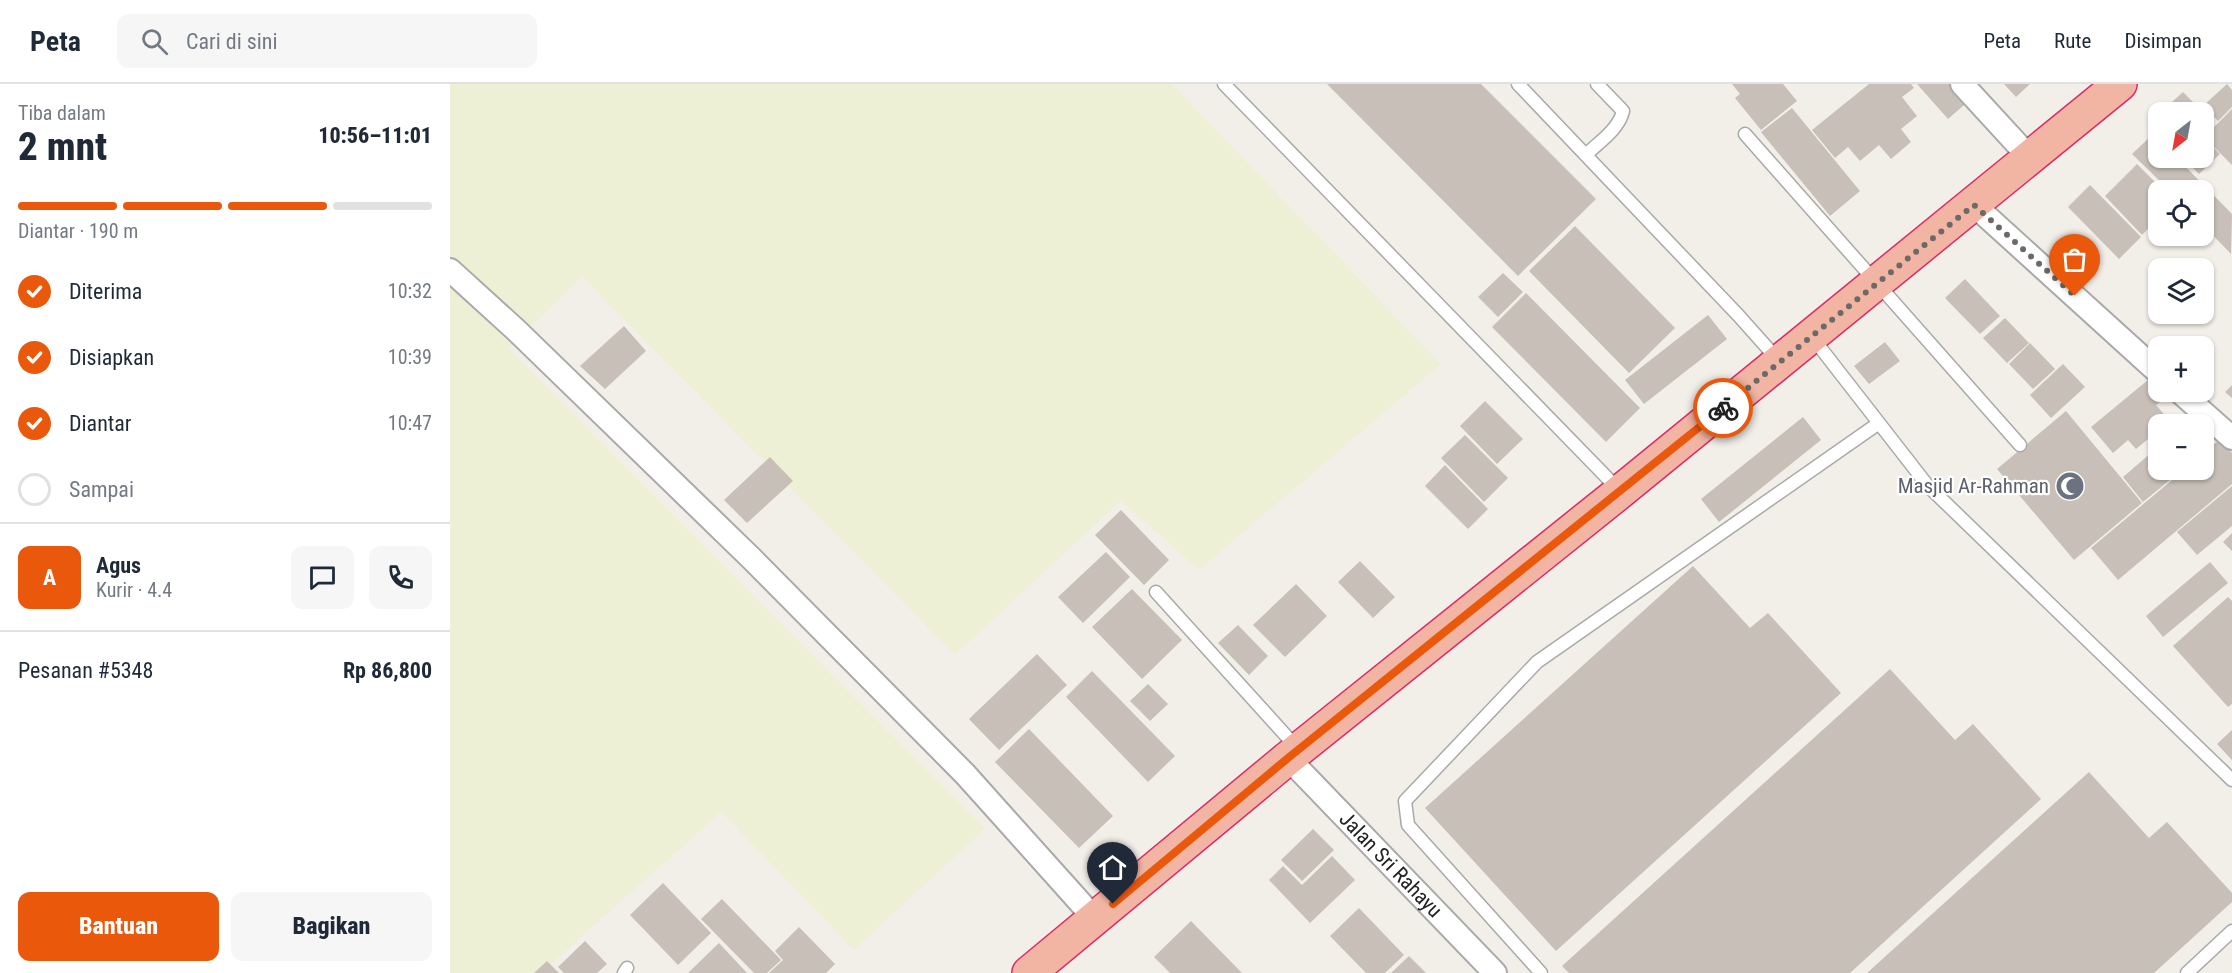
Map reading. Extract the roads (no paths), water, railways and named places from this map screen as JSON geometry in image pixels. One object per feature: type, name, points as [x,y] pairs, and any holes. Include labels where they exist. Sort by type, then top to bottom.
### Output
[{"type":"highway","points":[[1029,973],[1293,754],[1878,283],[2120,84]]},
{"type":"street","points":[[1962,84],[2030,158]]},
{"type":"street","points":[[1974,205],[2148,363]]},
{"type":"street","points":[[451,274],[516,330],[751,558],[965,774],[1095,919]]},
{"type":"street","points":[[2191,402],[2232,438]]},
{"type":"street","name":"Jalan Sri Rahayu","points":[[1293,754],[1495,973]]},
{"type":"lane","points":[[1224,84],[1621,491]]},
{"type":"lane","points":[[1518,84],[1587,154],[1780,362]]},
{"type":"lane","points":[[1587,154],[1617,125],[1623,111],[1597,84]]},
{"type":"lane","points":[[1746,134],[2020,445]]},
{"type":"lane","points":[[1812,336],[1928,486],[2232,780]]},
{"type":"lane","points":[[1540,973],[1408,825],[1405,801],[1537,662],[1879,423]]},
{"type":"lane","points":[[1156,592],[1293,754]]},
{"type":"lane","points":[[2187,973],[2232,931]]},
{"type":"place","name":"Masjid Ar-Rahman","points":[[2070,486]]}]
